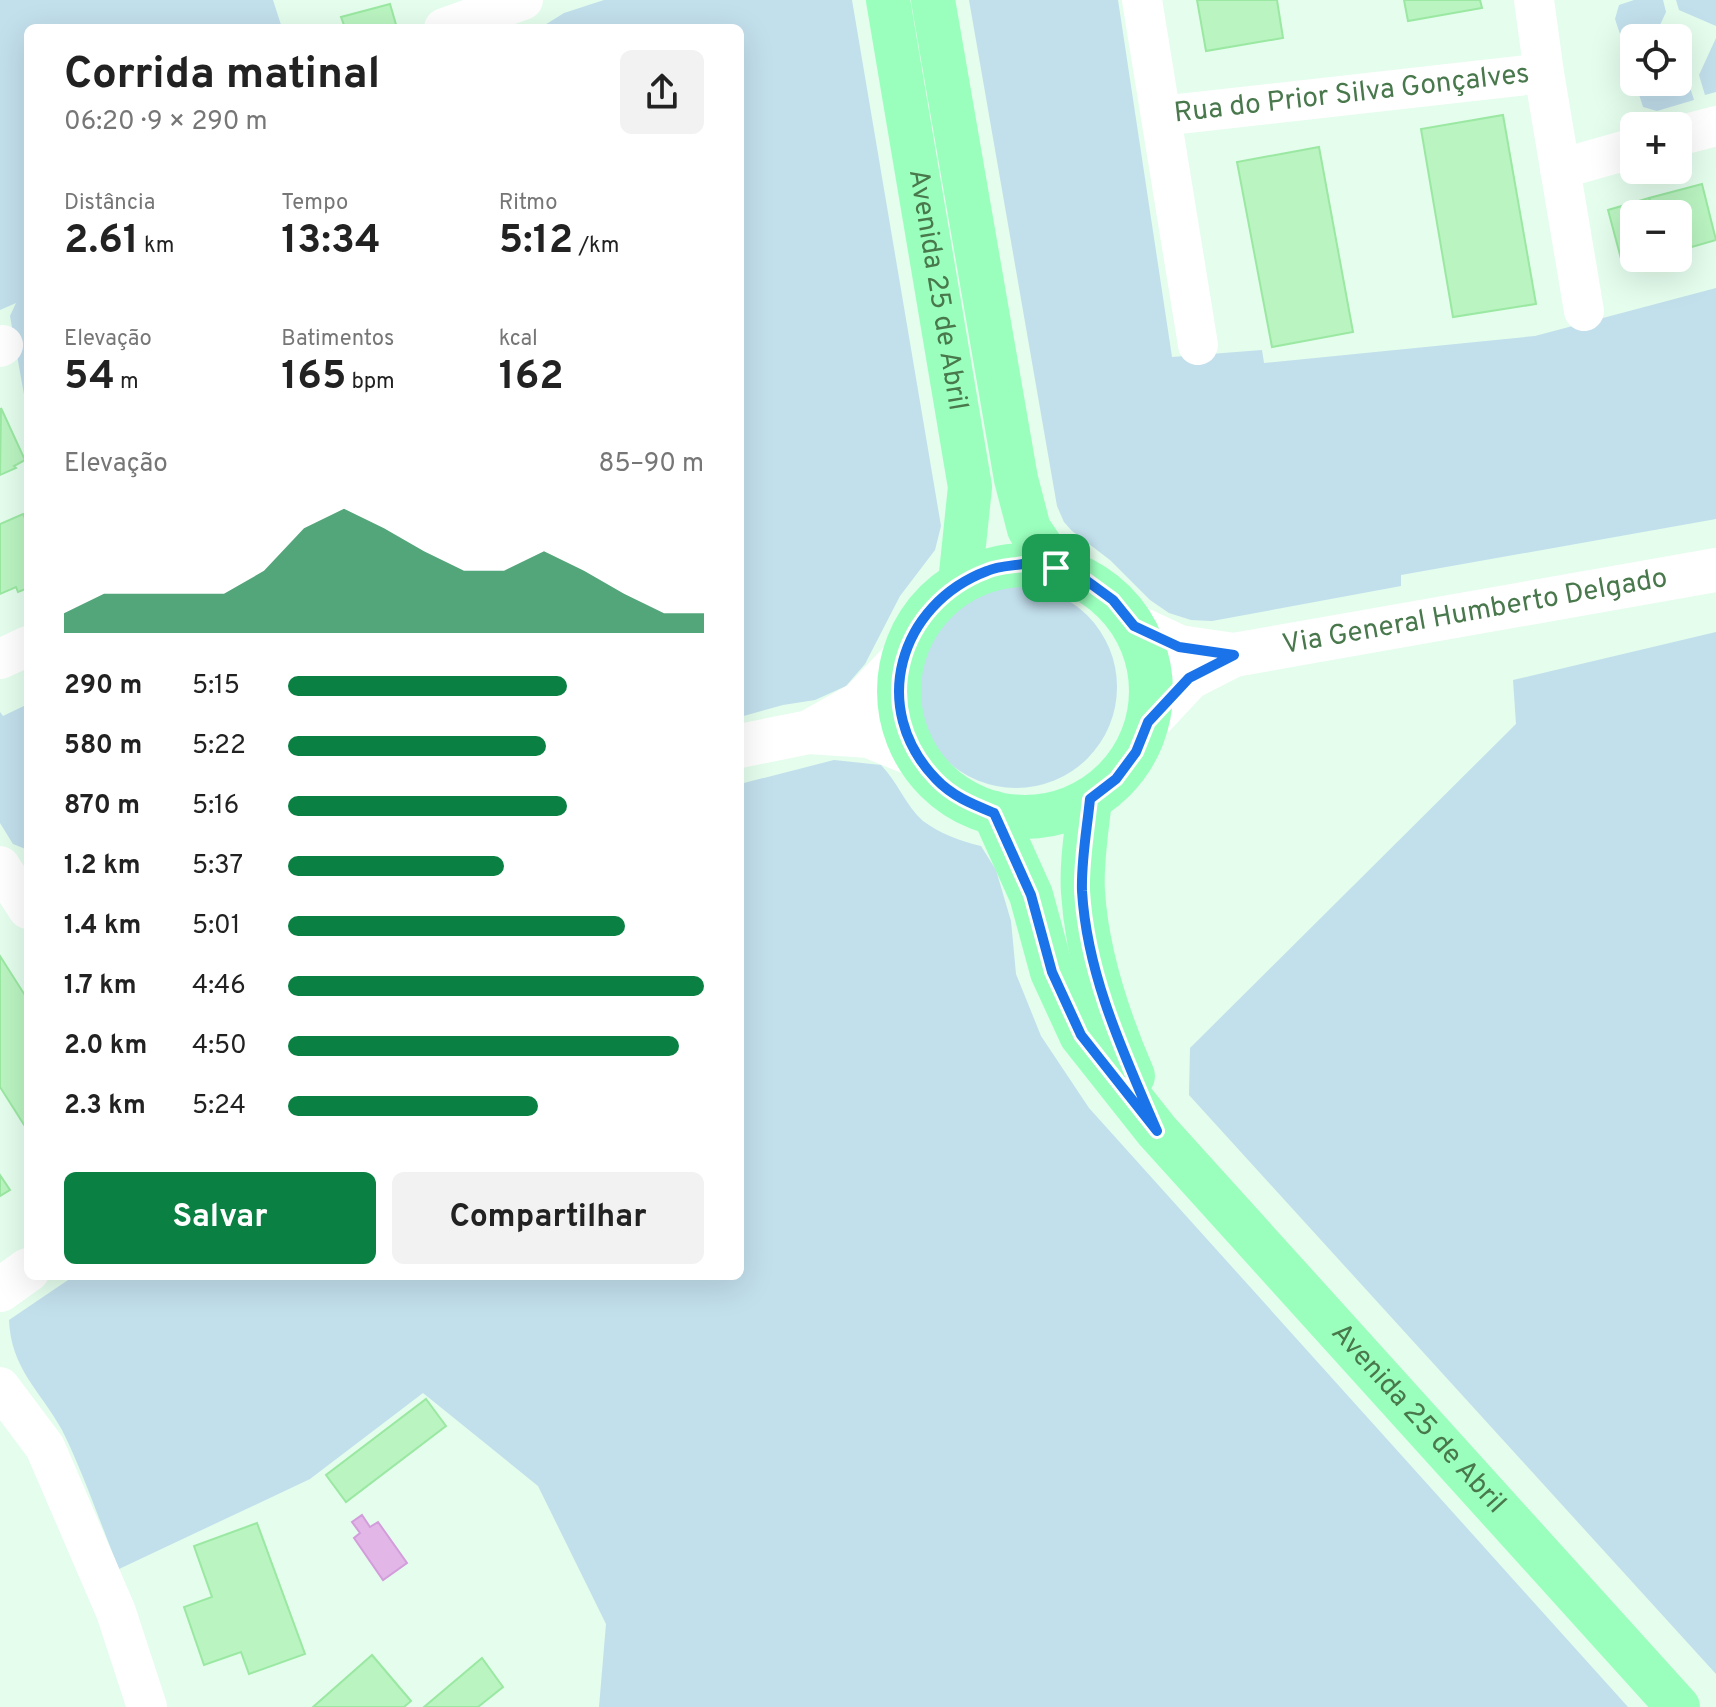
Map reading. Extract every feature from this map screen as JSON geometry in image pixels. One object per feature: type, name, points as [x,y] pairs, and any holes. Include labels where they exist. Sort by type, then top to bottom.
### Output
[{"type":"main road","name":"Avenida 25 de Abril","points":[[888,0],[970,487],[960,583]]},
{"type":"main road","name":"Avenida 25 de Abril","points":[[933,0],[1016,479],[1029,529],[1056,568]]},
{"type":"main road","points":[[1023,564],[1056,568],[1087,581],[1113,600],[1134,626],[1147,656],[1152,689],[1148,722],[1136,752],[1116,779],[1090,799],[1059,812],[1027,817],[994,813],[963,801],[937,781],[916,755],[903,725],[899,693],[902,660],[915,629],[934,603],[960,583],[990,569],[1023,564]]},
{"type":"main road","name":"Via General Humberto Delgado","points":[[1148,722],[1189,678],[1234,655],[1716,570]]},
{"type":"main road","name":"Via General Humberto Delgado","points":[[1134,626],[1179,647],[1234,655]]},
{"type":"main road","points":[[809,732],[861,703],[902,660]]},
{"type":"main road","points":[[744,745],[809,732],[869,736],[916,755]]},
{"type":"main road","name":"Avenida 25 de Abril","points":[[1090,799],[1082,890],[1089,936],[1107,1015],[1157,1131]]},
{"type":"main road","name":"Avenida 25 de Abril","points":[[994,813],[1031,895],[1052,972],[1081,1035],[1157,1131],[1678,1707]]},
{"type":"main road","points":[[0,1290],[24,1273]]},
{"type":"street","points":[[430,0],[439,24]]},
{"type":"street","points":[[453,24],[523,0]]},
{"type":"street","points":[[1142,0],[1198,345]]},
{"type":"street","points":[[1534,0],[1584,311]]},
{"type":"street","name":"Rua do Prior Silva Gonçalves","points":[[1161,116],[1544,73]]},
{"type":"street","points":[[1692,132],[1716,126]]},
{"type":"street","points":[[1560,169],[1620,152]]},
{"type":"street","points":[[0,659],[24,648]]},
{"type":"street","points":[[0,1387],[45,1447],[116,1612],[147,1707]]},
{"type":"shaded area","points":[[0,0],[273,0],[281,24],[24,24],[24,395],[10,316],[16,303],[0,310]]},
{"type":"shaded area","points":[[604,0],[852,0],[941,526],[935,550],[900,596],[865,664],[846,686],[815,700],[744,716],[744,24],[546,24],[564,13]]},
{"type":"shaded area","points":[[969,0],[1118,0],[1172,357],[1262,350],[1264,363],[1535,336],[1716,288],[1716,519],[1401,575],[1401,586],[1212,621],[1191,620],[1169,613],[1150,600],[1110,560],[1072,531],[1057,506]]},
{"type":"shaded area","points":[[1634,0],[1663,0],[1666,12],[1660,24],[1620,24],[1620,34],[1615,19],[1619,5]]},
{"type":"shaded area","points":[[1676,0],[1716,0],[1716,26],[1679,10]]},
{"type":"shaded area","points":[[1716,38],[1716,92],[1705,95],[1699,75]]},
{"type":"shaded area","points":[[1692,94],[1694,100],[1657,111],[1643,107],[1639,96]]},
{"type":"shaded area","points":[[1016,586],[1055,593],[1088,615],[1110,648],[1117,687],[1110,726],[1088,759],[1055,781],[1016,788],[977,781],[944,759],[922,726],[915,687],[922,648],[944,615],[977,593]]},
{"type":"shaded area","points":[[1716,632],[1716,1674],[1189,1095],[1190,1048],[1516,724],[1513,680]]},
{"type":"shaded area","points":[[24,706],[24,848],[13,844],[0,823],[0,712],[3,716]]},
{"type":"shaded area","points":[[834,760],[881,765],[923,821],[951,836],[981,846],[996,870],[1011,921],[1016,974],[1041,1036],[1089,1108],[1628,1707],[599,1707],[606,1624],[538,1486],[423,1393],[310,1479],[119,1569],[70,1446],[21,1366],[11,1337],[9,1320],[68,1280],[744,1280],[744,783]]},
{"type":"shaded area","points":[[362,1515],[370,1527],[378,1522],[407,1563],[383,1580],[354,1538],[360,1533],[352,1522]]},
{"type":"building","points":[[1197,0],[1277,0],[1283,38],[1206,51]]},
{"type":"building","points":[[1404,0],[1480,0],[1482,8],[1408,21]]},
{"type":"building","points":[[390,4],[396,24],[344,24],[341,17]]},
{"type":"building","points":[[1503,115],[1536,304],[1453,317],[1421,129]]},
{"type":"building","points":[[1319,147],[1353,332],[1272,347],[1237,162]]},
{"type":"building","points":[[1702,184],[1716,240],[1692,247],[1692,200],[1649,198]]},
{"type":"building","points":[[1620,206],[1620,255],[1608,210]]},
{"type":"building","points":[[1,408],[24,461],[0,475]]},
{"type":"building","points":[[24,516],[24,590],[18,592],[16,587],[0,594],[0,524]]},
{"type":"building","points":[[0,956],[24,994],[24,1125],[0,1087]]},
{"type":"building","points":[[0,1175],[10,1190],[0,1196]]},
{"type":"building","points":[[426,1399],[446,1426],[346,1502],[326,1475]]},
{"type":"building","points":[[257,1523],[305,1654],[249,1674],[241,1652],[204,1665],[184,1607],[212,1597],[194,1546]]},
{"type":"building","points":[[372,1655],[411,1701],[404,1707],[313,1707]]},
{"type":"building","points":[[482,1658],[503,1687],[478,1707],[424,1707]]},
{"type":"route","points":[[1023,564],[1056,568],[1087,581],[1113,600],[1134,626],[1179,647],[1234,655],[1189,678],[1148,722],[1136,752],[1116,779],[1090,799],[1082,890],[1089,936],[1107,1015],[1157,1131],[1081,1035],[1052,972],[1031,895],[994,813],[963,801],[937,781],[916,755],[903,725],[899,693],[902,660],[915,629],[934,603],[960,583],[990,569],[1023,564]]}]
